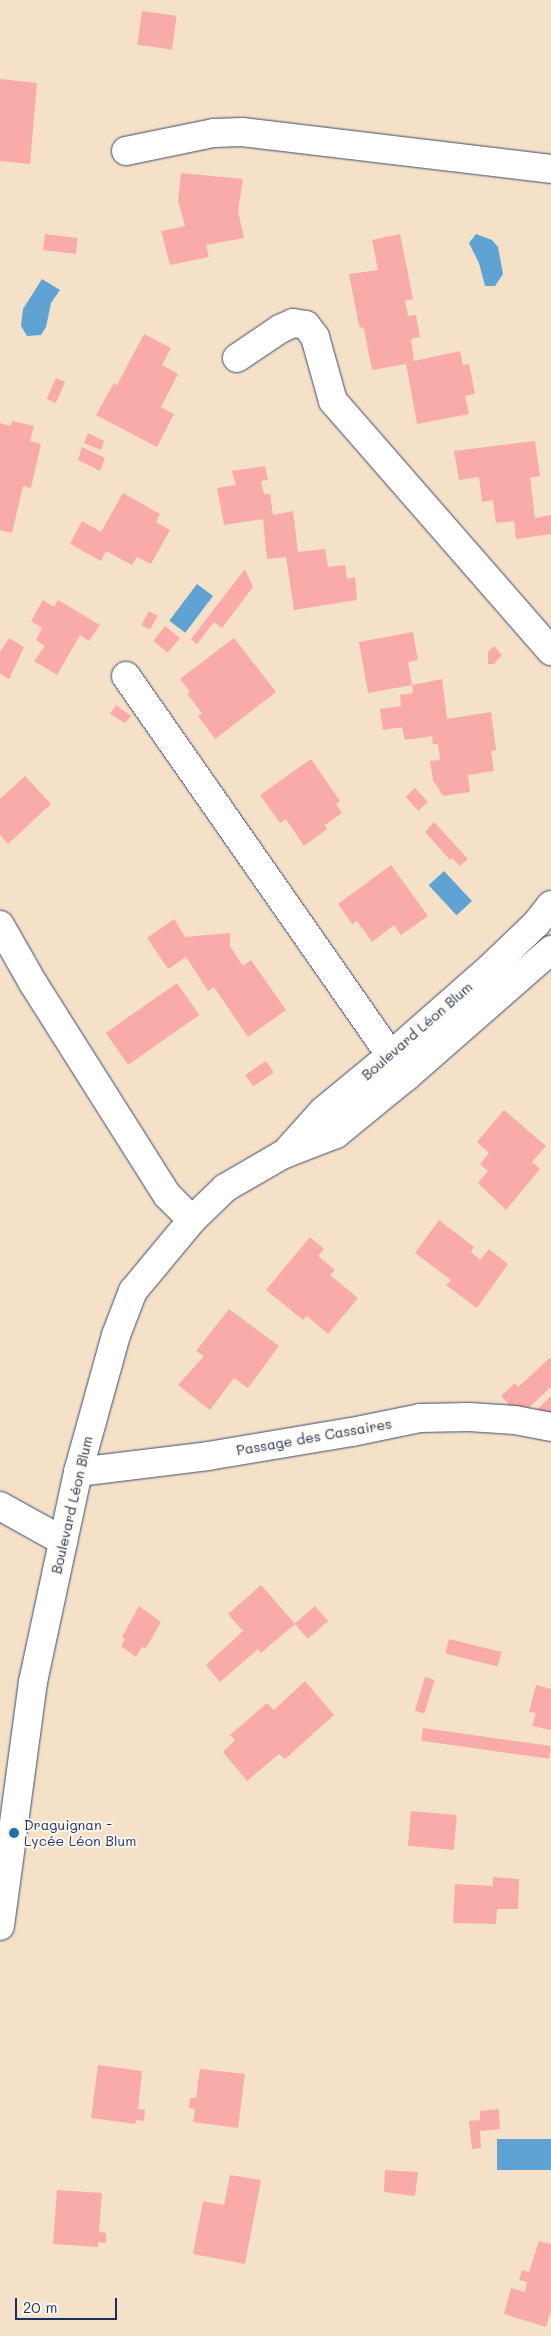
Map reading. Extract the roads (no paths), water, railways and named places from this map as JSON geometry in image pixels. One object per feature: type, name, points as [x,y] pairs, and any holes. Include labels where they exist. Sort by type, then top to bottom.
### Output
[{"type":"street","points":[[126,151],[214,133],[242,132],[551,169]]},
{"type":"street","points":[[237,358],[293,323],[306,325],[315,337],[333,401],[551,651]]},
{"type":"street","points":[[126,676],[406,1077]]},
{"type":"street","name":"Boulevard Léon Blum","points":[[282,1156],[323,1111],[391,1055],[491,967],[536,924],[551,905]]},
{"type":"street","points":[[0,925],[33,983],[167,1195],[192,1220]]},
{"type":"street","name":"Boulevard Léon Blum","points":[[0,1926],[33,1682],[78,1472],[116,1335],[133,1291],[192,1220],[225,1188],[282,1156],[336,1134],[406,1077],[551,950]]},
{"type":"street","name":"Passage des Cassaires","points":[[78,1472],[208,1456],[352,1432],[420,1418],[470,1416],[515,1420],[551,1427]]},
{"type":"street","points":[[0,1506],[63,1541]]},
{"type":"water","points":[[476,234],[492,240],[498,247],[503,274],[495,286],[485,286],[479,263],[469,243]]},
{"type":"water","points":[[42,279],[60,290],[51,303],[46,327],[41,335],[27,336],[21,326],[23,309]]},
{"type":"water","points":[[197,584],[213,596],[185,633],[169,621]]},
{"type":"water","points":[[444,871],[472,901],[457,915],[429,885]]},
{"type":"water","points":[[497,2139],[551,2139],[551,2170],[497,2170]]},
{"type":"place","name":"Draguignan - Lycée Léon Blum","points":[[14,1833]]}]
